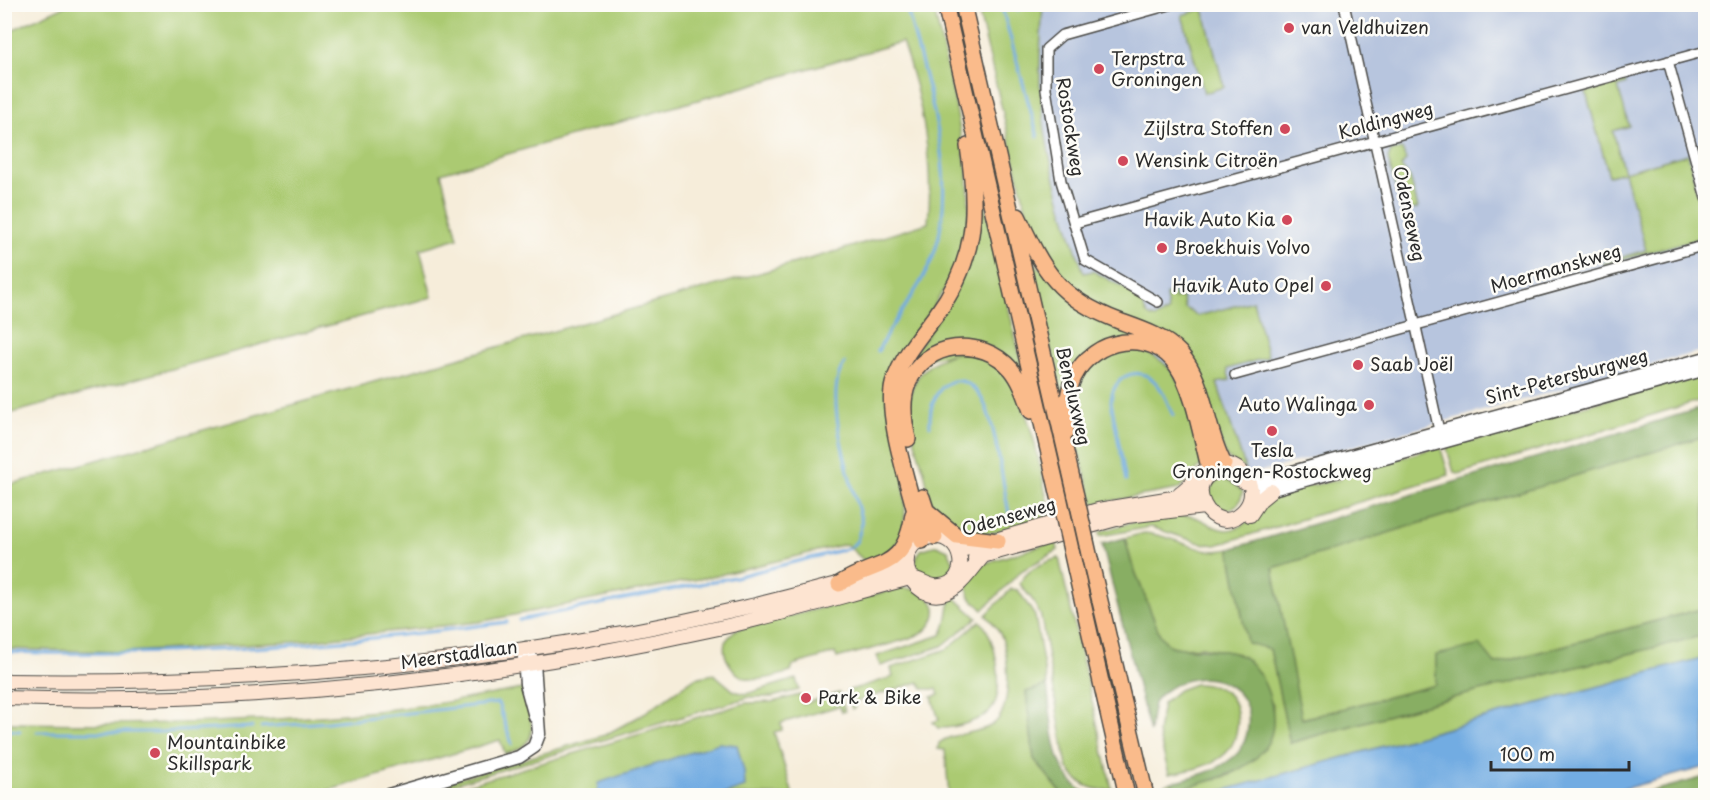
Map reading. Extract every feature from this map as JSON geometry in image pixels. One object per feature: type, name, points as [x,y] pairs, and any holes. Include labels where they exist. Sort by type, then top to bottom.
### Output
[{"type":"highway","name":"Beneluxweg","points":[[945,4],[1127,795]]},
{"type":"highway","name":"Beneluxweg","points":[[963,4],[1146,795]]},
{"type":"highway","points":[[928,539],[893,419],[893,385],[913,345],[951,291],[966,256],[973,226],[975,192],[966,95]]},
{"type":"highway","points":[[1005,189],[1039,260],[1056,284],[1078,302],[1098,313],[1157,336],[1186,361],[1196,380],[1215,469]]},
{"type":"highway","points":[[1065,450],[1069,393],[1078,370],[1091,355],[1105,346],[1124,341],[1137,342],[1156,348],[1176,364],[1215,469]]},
{"type":"highway","points":[[839,584],[848,578],[883,566],[898,555],[908,537],[920,509],[906,432],[905,396],[908,384],[925,360],[950,347],[964,346],[986,351],[1012,371],[1025,395],[1053,473]]},
{"type":"highway","points":[[920,509],[957,536],[998,541]]},
{"type":"main road","points":[[1238,468],[1249,486],[1246,508],[1231,518],[1219,518],[1204,507],[1199,485],[1215,469],[1238,468]]},
{"type":"main road","name":"Odenseweg","points":[[962,562],[1101,522],[1178,503],[1199,485]]},
{"type":"main road","points":[[1178,503],[1215,525],[1234,525],[1246,520],[1268,485]]},
{"type":"main road","name":"Odenseweg","points":[[962,562],[998,541],[1098,510],[1178,503],[1204,507]]},
{"type":"main road","points":[[928,539],[950,542],[962,562],[957,586],[941,594],[924,592],[908,571],[914,546],[928,539]]},
{"type":"main road","name":"Meerstadlaan","points":[[4,681],[109,683],[239,678],[391,666],[526,648],[712,615],[839,584],[908,571]]},
{"type":"main road","name":"Meerstadlaan","points":[[4,698],[138,699],[304,691],[419,681],[529,664],[714,629],[908,571]]},
{"type":"street","name":"Rostockweg","points":[[1158,302],[1086,260],[1056,156],[1046,89],[1046,49],[1056,38],[1070,32],[1173,4]]},
{"type":"street","name":"Odenseweg","points":[[1344,4],[1440,436]]},
{"type":"street","name":"Koldingweg","points":[[1075,223],[1706,51]]},
{"type":"street","points":[[1668,61],[1706,198]]},
{"type":"street","name":"Moermanskweg","points":[[1415,325],[1706,245]]},
{"type":"street","points":[[1236,375],[1415,325]]},
{"type":"street","name":"Sint-Petersburgweg","points":[[1440,436],[1706,358]]},
{"type":"street","name":"Sint-Petersburgweg","points":[[1440,436],[1706,369]]},
{"type":"street","points":[[1249,486],[1268,485],[1440,436]]},
{"type":"street","points":[[1249,486],[1268,485]]},
{"type":"street","points":[[385,795],[527,753],[537,744],[539,729],[530,702],[529,664],[526,648]]},
{"type":"shaded area","points":[[1112,4],[1180,5],[1117,22]]},
{"type":"shaded area","points":[[1180,4],[1705,5],[1705,350],[1248,475],[1050,261],[992,5],[1112,5],[1117,22]]},
{"type":"green space","points":[[69,4],[933,5],[955,103],[968,176],[969,210],[964,244],[952,277],[898,362],[905,502],[904,525],[899,540],[870,566],[846,544],[719,575],[478,622],[294,642],[125,652],[5,649],[5,486],[841,250],[928,223],[929,178],[925,131],[921,108],[902,42],[441,173],[458,238],[420,249],[432,297],[5,415],[5,33]]},
{"type":"green space","points":[[977,5],[1043,5],[1040,73],[1045,132],[1061,203],[1084,273],[1093,271],[1144,299],[1145,311],[1155,318],[1168,312],[1166,295],[1173,292],[1175,299],[1182,297],[1185,308],[1198,316],[1253,301],[1268,357],[1227,369],[1230,380],[1217,383],[1246,470],[1226,457],[1196,369],[1086,300],[1058,278],[1031,230]]},
{"type":"green space","points":[[1203,9],[1224,87],[1204,93],[1182,15]]},
{"type":"green space","points":[[1625,81],[1626,84],[1618,87],[1629,126],[1613,131],[1624,172],[1609,176],[1586,92]]},
{"type":"green space","points":[[1402,149],[1406,160],[1401,167],[1410,177],[1418,208],[1402,212],[1388,159],[1391,151]]},
{"type":"green space","points":[[1688,154],[1705,226],[1704,232],[1696,239],[1604,265],[1602,263],[1646,250],[1624,172]]},
{"type":"green space","points":[[978,174],[1025,379],[991,347],[919,360],[898,399],[907,364],[955,292]]},
{"type":"green space","points":[[1028,251],[1037,266],[1150,339],[1089,352],[1065,411]]},
{"type":"green space","points":[[1128,347],[1148,353],[1163,363],[1174,375],[1188,405],[1202,460],[1201,465],[1179,489],[1094,504],[1078,448],[1075,428],[1074,408],[1077,389],[1085,373],[1098,358]]},
{"type":"green space","points":[[957,353],[975,354],[988,358],[1005,374],[1016,391],[1032,432],[1050,516],[992,533],[964,534],[935,511],[929,497],[913,434],[910,400],[913,385],[922,372],[936,361]]},
{"type":"green space","points":[[1705,372],[1705,399],[1458,474],[1454,473],[1446,445],[1516,433],[1515,429],[1531,421]]},
{"type":"green space","points":[[1705,407],[1705,436],[1273,568],[1302,719],[1436,685],[1436,655],[1480,645],[1495,664],[1705,608],[1705,635],[1432,703],[1290,743],[1270,649],[1247,643],[1230,549]]},
{"type":"green space","points":[[1705,436],[1705,608],[1494,664],[1436,656],[1436,685],[1301,719],[1273,568]]},
{"type":"green space","points":[[1440,446],[1449,475],[1216,545],[1200,543],[1151,527],[1100,536],[1099,532],[1132,523],[1179,515],[1196,517],[1221,529],[1233,529],[1245,523],[1261,505],[1280,493],[1341,479],[1341,476]]},
{"type":"green space","points":[[1221,479],[1231,482],[1243,492],[1239,503],[1229,510],[1214,507],[1209,498],[1212,484]]},
{"type":"green space","points":[[1144,533],[1166,537],[1197,548],[1219,551],[1230,549],[1247,642],[1270,649],[1290,743],[1432,703],[1705,635],[1705,657],[1207,795],[1166,795],[1164,785],[1172,782],[1174,791],[1230,775],[1256,758],[1272,717],[1273,705],[1239,654],[1202,647],[1180,648],[1168,645],[1160,635],[1131,561],[1125,538]]},
{"type":"green space","points":[[1125,538],[1131,561],[1160,635],[1167,643],[1174,647],[1220,650],[1242,656],[1260,675],[1268,692],[1273,716],[1271,735],[1263,751],[1250,763],[1214,780],[1174,791],[1172,782],[1211,771],[1225,764],[1237,754],[1242,748],[1247,733],[1248,716],[1244,702],[1236,691],[1225,683],[1197,678],[1182,682],[1166,690],[1155,701],[1150,733],[1102,544]]},
{"type":"green space","points":[[1056,541],[1058,550],[1021,571],[983,610],[970,597],[967,585],[978,568],[986,563]]},
{"type":"green space","points":[[937,545],[948,550],[954,563],[948,576],[937,579],[915,569],[917,556],[921,550]]},
{"type":"green space","points":[[1059,558],[1112,789],[1086,786],[1067,767],[1041,617],[1034,602],[1020,584],[1031,571]]},
{"type":"green space","points":[[900,588],[912,589],[923,594],[930,599],[935,609],[932,623],[922,633],[915,636],[837,658],[835,653],[793,665],[791,672],[757,680],[741,676],[734,671],[725,656],[725,642],[735,630]]},
{"type":"green space","points":[[1011,589],[1018,590],[1035,616],[1047,685],[1026,692],[1034,759],[1063,795],[949,795],[945,750],[938,749],[939,743],[945,739],[992,725],[1004,708],[1008,682],[1006,654],[1000,633],[986,615]]},
{"type":"green space","points":[[953,596],[977,618],[942,646],[880,666],[877,656],[941,635],[946,625]]},
{"type":"green space","points":[[980,621],[991,639],[998,678],[995,702],[986,714],[966,724],[938,728],[933,722],[939,720],[932,697],[939,695],[937,689],[923,689],[919,682],[854,702],[855,708],[852,709],[847,691],[893,677],[891,668],[947,649]]},
{"type":"green space","points":[[714,674],[734,691],[746,694],[796,679],[799,690],[772,697],[750,697],[416,795],[400,796],[605,735],[640,716],[695,678]]},
{"type":"green space","points":[[1195,684],[1214,686],[1230,696],[1234,702],[1237,717],[1234,741],[1221,758],[1199,767],[1169,774],[1158,733],[1163,703],[1179,690]]},
{"type":"green space","points":[[1047,685],[1053,732],[1060,762],[1076,786],[1089,795],[1063,795],[1034,759],[1026,692]]},
{"type":"green space","points":[[523,689],[532,729],[526,744],[518,749],[505,754],[500,740],[312,795],[5,796],[5,723],[157,723],[309,717],[424,705]]},
{"type":"green space","points":[[839,693],[845,711],[842,712],[839,706],[781,723],[782,730],[774,732],[793,795],[430,796],[746,703],[772,702],[800,695],[803,704]]},
{"type":"green space","points":[[1705,777],[1705,795],[1638,795]]},
{"type":"water","points":[[1705,657],[1705,767],[1601,795],[1207,795]]},
{"type":"water","points":[[719,743],[737,745],[744,771],[745,787],[722,795],[597,795],[598,783]]},
{"type":"waterway","points":[[878,351],[930,264],[942,221],[944,190],[937,127],[906,4]]},
{"type":"waterway","points":[[1001,4],[1038,137]]},
{"type":"waterway","points":[[1018,4],[1018,10]]},
{"type":"waterway","points":[[519,620],[735,577],[850,548],[857,541],[862,523],[846,464],[837,417],[838,377],[845,363]]},
{"type":"waterway","points":[[1126,481],[1111,402],[1116,385],[1128,375],[1142,374],[1150,378],[1162,391],[1173,415]]},
{"type":"waterway","points":[[930,426],[935,398],[941,388],[949,382],[958,381],[968,384],[977,391],[985,405],[993,430],[1010,518]]},
{"type":"waterway","points":[[4,652],[130,653],[256,648],[382,637],[507,622]]},
{"type":"waterway","points":[[261,727],[498,703],[512,744]]},
{"type":"waterway","points":[[37,732],[160,732],[252,727]]},
{"type":"waterway","points":[[4,730],[20,731]]},
{"type":"place","name":"van Veldhuizen","points":[[1289,28]]},
{"type":"place","name":"Terpstra Groningen","points":[[1099,69]]},
{"type":"place","name":"Zijlstra Stoffen","points":[[1285,129]]},
{"type":"place","name":"Wensink Citroën","points":[[1123,161]]},
{"type":"place","name":"Havik Auto Kia","points":[[1287,220]]},
{"type":"place","name":"Broekhuis Volvo","points":[[1162,248]]},
{"type":"place","name":"Havik Auto Opel","points":[[1326,286]]},
{"type":"place","name":"Saab Joël","points":[[1358,365]]},
{"type":"place","name":"Auto Walinga","points":[[1369,405]]},
{"type":"place","name":"Tesla Groningen-Rostockweg","points":[[1272,431]]},
{"type":"place","name":"Park & Bike","points":[[806,698]]},
{"type":"place","name":"Mountainbike Skillspark","points":[[155,753]]}]
